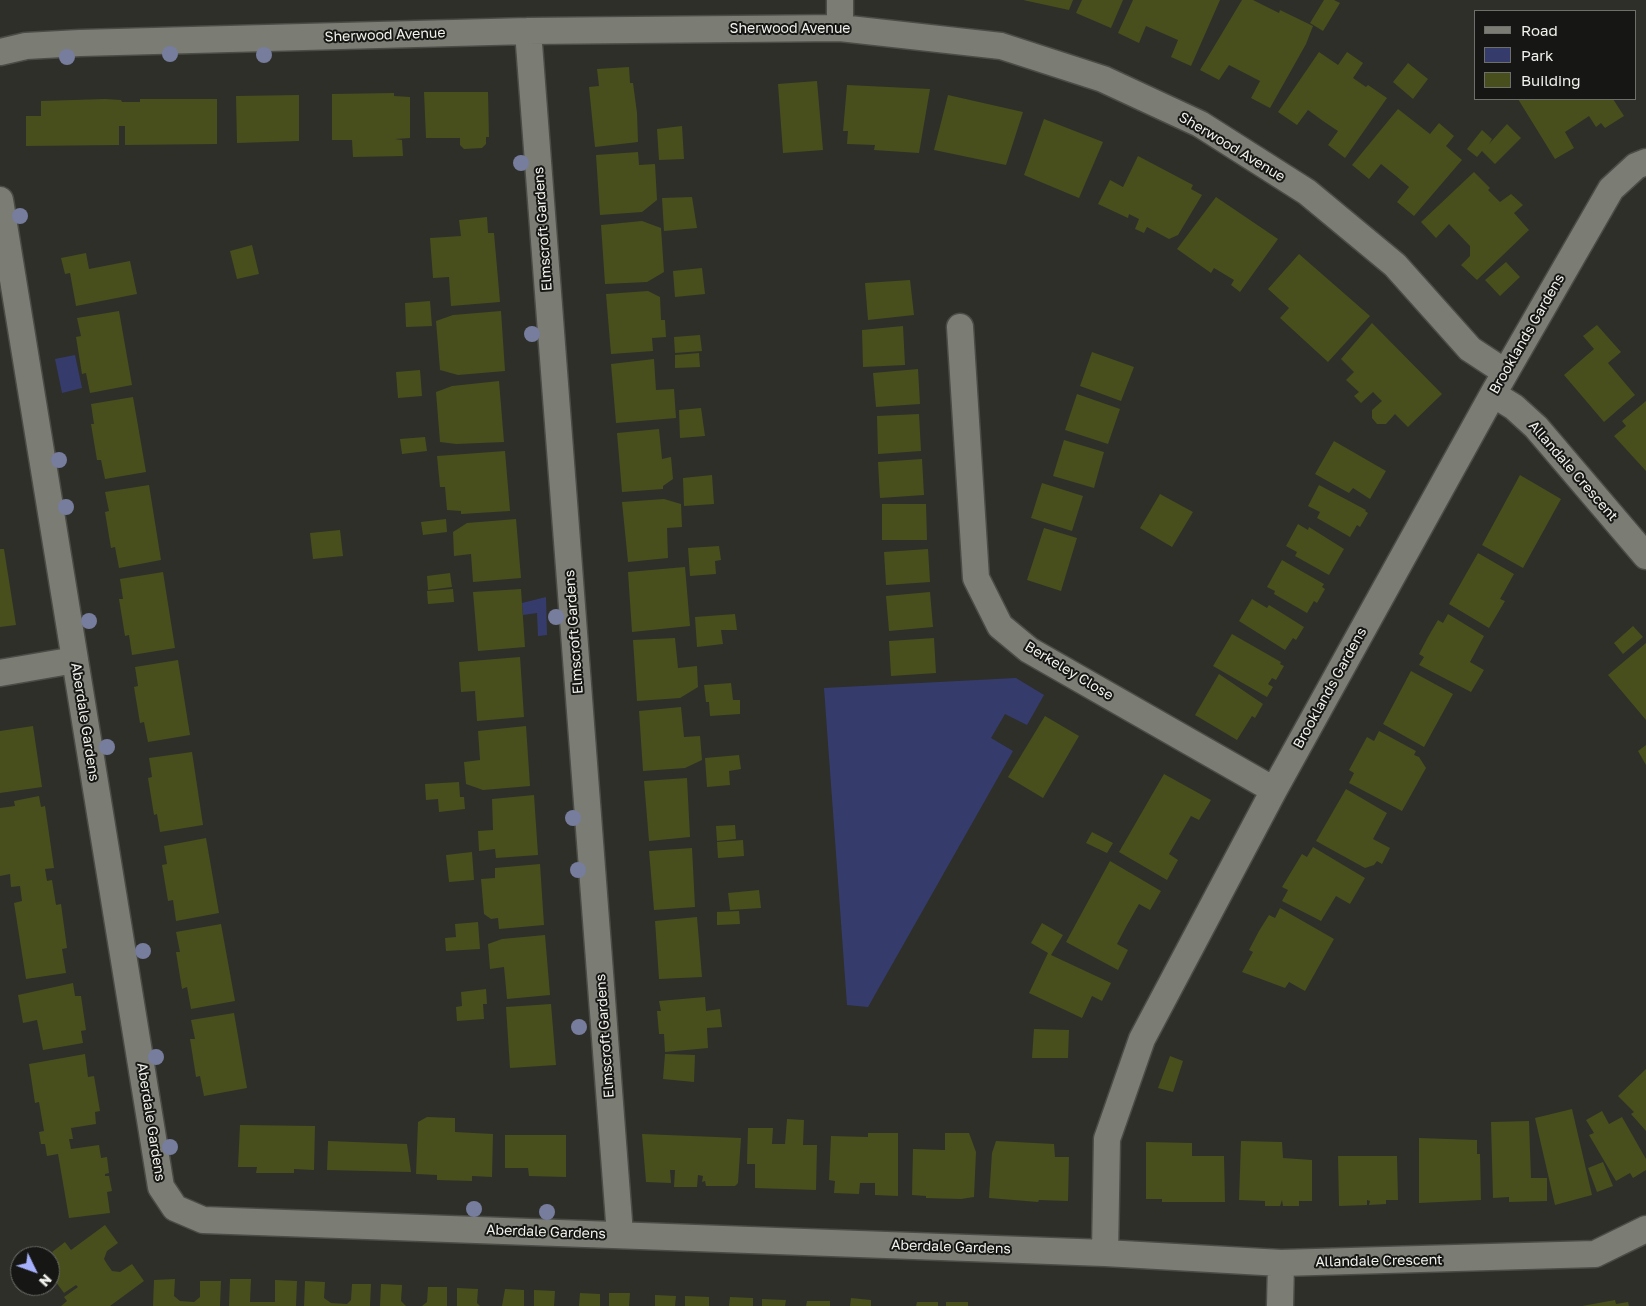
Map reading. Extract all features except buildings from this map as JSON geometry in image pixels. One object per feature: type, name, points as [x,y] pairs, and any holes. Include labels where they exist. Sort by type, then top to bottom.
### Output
[{"type":"street","points":[[840,0],[840,28]]},
{"type":"street","name":"Sherwood Avenue","points":[[0,52],[26,46],[80,43],[528,31],[840,28],[1001,46],[1103,79],[1200,124],[1307,192],[1395,265],[1499,383]]},
{"type":"street","name":"Elmscroft Gardens","points":[[528,31],[620,1234]]},
{"type":"street","name":"Brooklands Gardens","points":[[1106,1253],[1107,1139],[1142,1039],[1274,790],[1499,383],[1611,189],[1636,166],[1646,162]]},
{"type":"street","name":"Aberdale Gardens","points":[[0,200],[161,1187],[175,1208],[203,1220],[1106,1253]]},
{"type":"street","name":"Berkeley Close","points":[[960,327],[976,578],[1000,626],[1029,650],[1274,790]]},
{"type":"street","name":"Allandale Crescent","points":[[1499,383],[1514,407],[1536,427],[1646,556]]},
{"type":"street","points":[[0,673],[75,660]]},
{"type":"street","name":"Allandale Crescent","points":[[1106,1253],[1281,1263],[1595,1254],[1646,1229]]},
{"type":"street","points":[[1280,1306],[1281,1263]]},
{"type":"green space","points":[[75,355],[82,388],[62,393],[55,359]]},
{"type":"green space","points":[[546,597],[547,635],[538,636],[537,613],[523,615],[522,603]]},
{"type":"green space","points":[[1016,678],[1044,695],[1027,725],[1005,714],[991,738],[1013,751],[868,1007],[847,1005],[824,688]]}]
